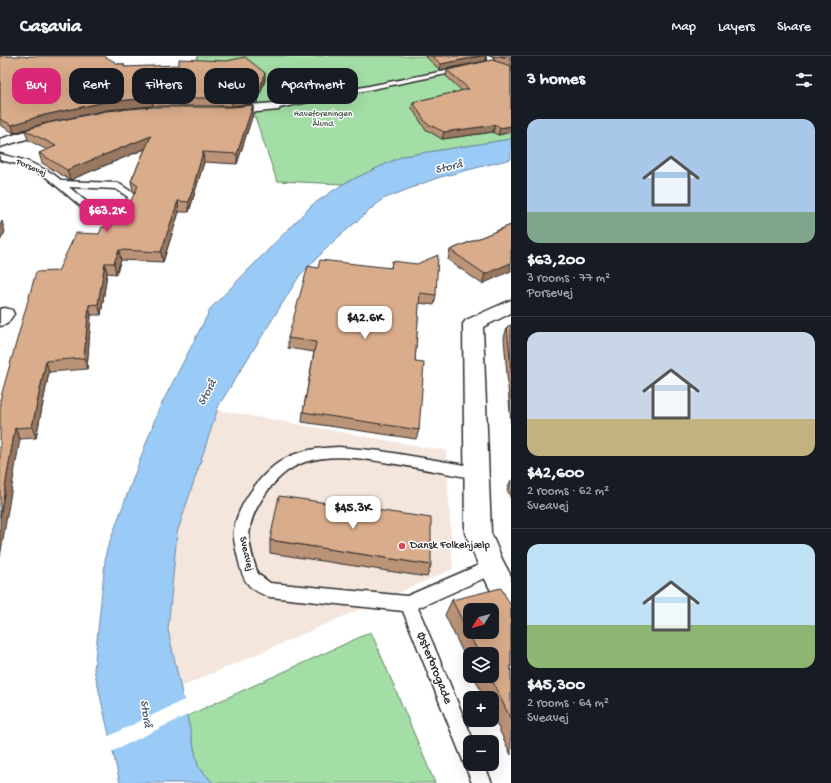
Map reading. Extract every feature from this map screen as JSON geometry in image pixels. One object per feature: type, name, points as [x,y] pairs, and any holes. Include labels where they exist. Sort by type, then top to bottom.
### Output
[{"type":"street","points":[[210,111],[274,107]]},
{"type":"street","points":[[0,143],[67,123]]},
{"type":"street","points":[[511,306],[473,324],[478,533],[492,567],[511,602]]},
{"type":"lane","points":[[274,107],[485,63],[511,69]]},
{"type":"lane","name":"Porsevej","points":[[0,157],[24,163],[50,175],[60,184],[100,218],[123,218],[133,196],[118,186],[60,184]]},
{"type":"lane","name":"Sveavej","points":[[477,473],[360,452],[332,452],[307,456],[291,461],[278,469],[258,492],[244,516],[240,536],[252,579],[260,586],[270,590],[408,604],[492,567]]},
{"type":"lane","name":"Østerbrogade","points":[[408,604],[463,738]]},
{"type":"lane","points":[[477,771],[482,783]]},
{"type":"shaded area","points":[[218,410],[446,451],[453,569],[181,687],[168,630],[177,533]]},
{"type":"green space","name":"Haveforeningen Ålund","points":[[198,56],[511,56],[511,139],[403,156],[343,184],[277,181],[255,117],[173,118],[179,104],[196,104],[196,68],[193,68]]},
{"type":"green space","points":[[371,632],[435,783],[213,783],[198,766],[187,716]]},
{"type":"water","name":"Storå","points":[[511,139],[511,159],[437,178],[383,199],[335,240],[300,275],[219,405],[177,533],[168,630],[198,766],[213,783],[120,783],[94,669],[106,552],[158,411],[211,308],[312,205],[343,184],[403,156]]},
{"type":"pier","points":[[186,699],[189,714],[111,752],[107,737]]},
{"type":"building","points":[[0,56],[104,56],[115,62],[115,64],[124,64],[124,67],[179,65],[179,59],[227,61],[245,57],[259,68],[204,68],[204,98],[196,98],[196,68],[132,68],[132,100],[124,100],[124,68],[69,68],[69,104],[96,104],[40,116],[12,125],[0,119]]},
{"type":"building","points":[[432,56],[481,56],[441,64]]},
{"type":"building","points":[[500,56],[511,56],[511,60]]},
{"type":"building","points":[[492,60],[511,66],[511,126],[500,128],[495,125],[444,132],[426,123],[413,102],[469,89],[447,70]]},
{"type":"building","points":[[259,68],[265,73],[259,90]]},
{"type":"building","points":[[253,105],[237,154],[203,152],[189,202],[178,201],[161,252],[119,250],[114,263],[105,263],[98,304],[89,305],[84,358],[46,361],[32,427],[15,428],[0,517],[0,400],[36,272],[58,271],[76,233],[99,234],[102,227],[111,227],[118,212],[126,211],[138,186],[131,181],[151,136],[67,170],[39,153],[56,146],[25,130],[48,123],[106,111],[152,107],[232,107]]},
{"type":"building","points":[[511,225],[511,263],[485,274],[450,250]]},
{"type":"building","points":[[438,255],[436,295],[420,293],[415,362],[424,363],[419,430],[303,412],[316,342],[288,338],[308,266],[318,268],[320,260],[391,268],[392,261],[417,264]]},
{"type":"building","points":[[511,325],[511,368],[507,327]]},
{"type":"building","points":[[279,496],[431,518],[431,565],[270,540]]},
{"type":"building","points":[[501,588],[511,606],[511,720],[499,695],[499,691],[497,691],[493,683],[499,683],[499,647],[476,647],[472,639],[499,639],[499,603],[463,603],[463,622],[452,600]]},
{"type":"place","name":"Dansk Folkehjælp","points":[[402,546]]}]
